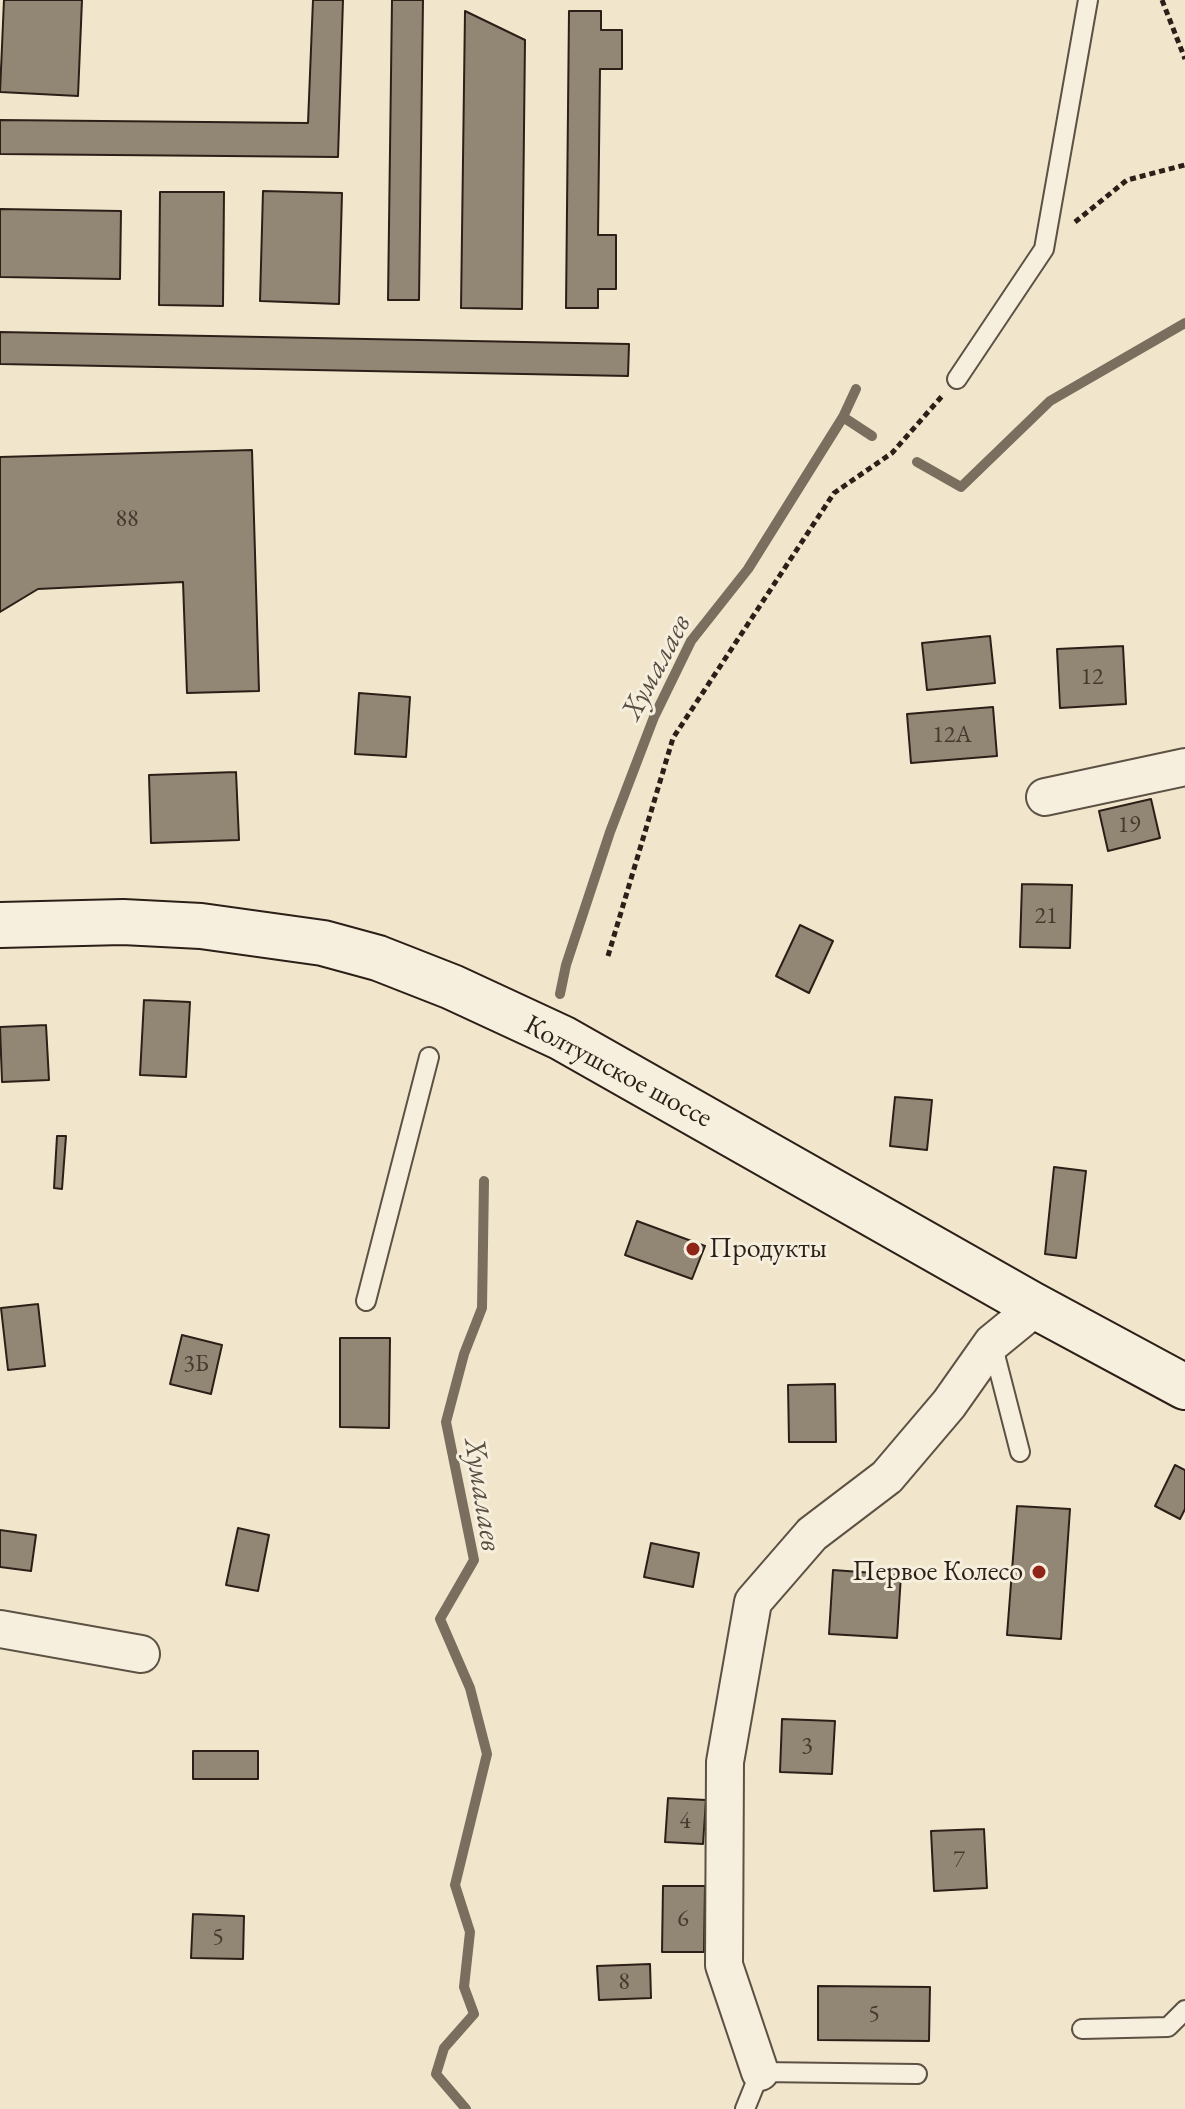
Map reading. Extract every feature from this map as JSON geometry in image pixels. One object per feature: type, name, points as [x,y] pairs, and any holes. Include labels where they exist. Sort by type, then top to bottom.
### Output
[{"type":"main road","name":"Колтушское шоссе","points":[[0,925],[123,922],[201,926],[323,943],[378,958],[452,987],[562,1038],[1031,1304],[1185,1387]]},
{"type":"street","points":[[1045,797],[1185,767]]},
{"type":"street","points":[[760,2072],[724,1965],[725,1762],[753,1602],[812,1534],[887,1477],[949,1404],[992,1343],[1025,1316],[1031,1304]]},
{"type":"street","points":[[0,1629],[141,1654]]},
{"type":"lane","points":[[957,379],[1044,249],[1088,0]]},
{"type":"lane","points":[[366,1301],[429,1057]]},
{"type":"lane","points":[[992,1343],[1020,1452]]},
{"type":"lane","points":[[1082,2029],[1168,2027],[1185,2010]]},
{"type":"lane","points":[[745,2109],[760,2072],[917,2074]]},
{"type":"path","points":[[1162,0],[1185,59]]},
{"type":"path","points":[[1044,249],[1127,180],[1185,165]]},
{"type":"path","points":[[608,956],[673,738],[834,493],[892,453],[957,379]]},
{"type":"building","points":[[4,0],[82,0],[78,96],[0,92]]},
{"type":"building","points":[[313,0],[343,0],[338,157],[0,154],[0,120],[308,123]]},
{"type":"building","points":[[392,0],[423,0],[419,300],[388,300]]},
{"type":"building","points":[[465,11],[525,40],[522,309],[461,308]]},
{"type":"building","points":[[569,11],[601,11],[601,30],[622,30],[622,69],[600,69],[598,235],[616,235],[616,289],[598,289],[598,308],[566,308]]},
{"type":"building","points":[[263,191],[342,193],[339,304],[260,301]]},
{"type":"building","points":[[160,192],[224,192],[223,306],[159,305]]},
{"type":"building","points":[[0,209],[121,211],[120,279],[0,277]]},
{"type":"building","points":[[0,332],[629,344],[628,376],[0,364]]},
{"type":"building","points":[[252,450],[259,691],[187,693],[183,582],[38,589],[0,612],[0,457]]},
{"type":"building","points":[[990,636],[995,683],[927,690],[922,643]]},
{"type":"building","points":[[1123,646],[1126,704],[1060,708],[1057,649]]},
{"type":"building","points":[[359,693],[410,697],[406,757],[355,754]]},
{"type":"building","points":[[993,707],[997,756],[911,763],[907,714]]},
{"type":"building","points":[[236,772],[239,840],[151,843],[149,775]]},
{"type":"building","points":[[1151,799],[1160,838],[1108,851],[1099,811]]},
{"type":"building","points":[[1022,884],[1072,885],[1070,948],[1020,947]]},
{"type":"building","points":[[800,925],[833,941],[809,993],[776,976]]},
{"type":"building","points":[[144,1000],[190,1002],[186,1077],[140,1075]]},
{"type":"building","points":[[46,1025],[49,1080],[2,1082],[0,1027]]},
{"type":"building","points":[[895,1097],[932,1100],[927,1150],[890,1146]]},
{"type":"building","points":[[57,1136],[66,1136],[62,1189],[54,1188]]},
{"type":"building","points":[[1054,1167],[1086,1171],[1076,1258],[1045,1254]]},
{"type":"building","points":[[637,1221],[705,1246],[692,1279],[625,1255]]},
{"type":"building","points":[[38,1304],[45,1366],[8,1370],[1,1308]]},
{"type":"building","points":[[182,1335],[222,1345],[211,1394],[170,1384]]},
{"type":"building","points":[[340,1338],[390,1338],[389,1428],[340,1427]]},
{"type":"building","points":[[835,1384],[836,1442],[789,1442],[788,1385]]},
{"type":"building","points":[[1175,1465],[1185,1470],[1185,1509],[1180,1519],[1155,1506]]},
{"type":"building","name":"Первое Колесо","points":[[1017,1506],[1070,1509],[1061,1639],[1007,1635]]},
{"type":"building","points":[[238,1528],[269,1535],[258,1591],[226,1585]]},
{"type":"building","points":[[0,1530],[36,1535],[31,1571],[0,1567]]},
{"type":"building","points":[[651,1543],[699,1553],[693,1587],[644,1577]]},
{"type":"building","points":[[833,1570],[901,1575],[897,1638],[829,1634]]},
{"type":"building","points":[[782,1719],[835,1721],[832,1774],[780,1772]]},
{"type":"building","points":[[193,1751],[258,1751],[258,1779],[193,1779]]},
{"type":"building","points":[[668,1798],[706,1800],[703,1844],[665,1842]]},
{"type":"building","points":[[984,1829],[987,1888],[934,1891],[931,1831]]},
{"type":"building","points":[[663,1886],[705,1886],[704,1952],[662,1952]]},
{"type":"building","points":[[193,1914],[244,1916],[243,1959],[191,1958]]},
{"type":"building","points":[[650,1964],[651,1998],[599,2000],[597,1966]]},
{"type":"building","points":[[818,1986],[930,1987],[929,2041],[818,2040]]},
{"type":"waterway","points":[[917,462],[961,487],[1050,401],[1185,323]]},
{"type":"waterway","name":"Хумалаев","points":[[560,994],[566,965],[610,832],[654,717],[691,641],[748,569],[843,417],[856,389]]},
{"type":"waterway","points":[[843,417],[872,436]]},
{"type":"waterway","name":"Хумалаев","points":[[466,2109],[436,2074],[444,2048],[474,2014],[464,1987],[470,1932],[455,1885],[487,1754],[470,1688],[440,1619],[474,1560],[446,1422],[464,1354],[482,1308],[484,1181]]},
{"type":"place","name":"Продукты","points":[[693,1249]]},
{"type":"place","name":"Первое Колесо","points":[[1039,1572]]}]
